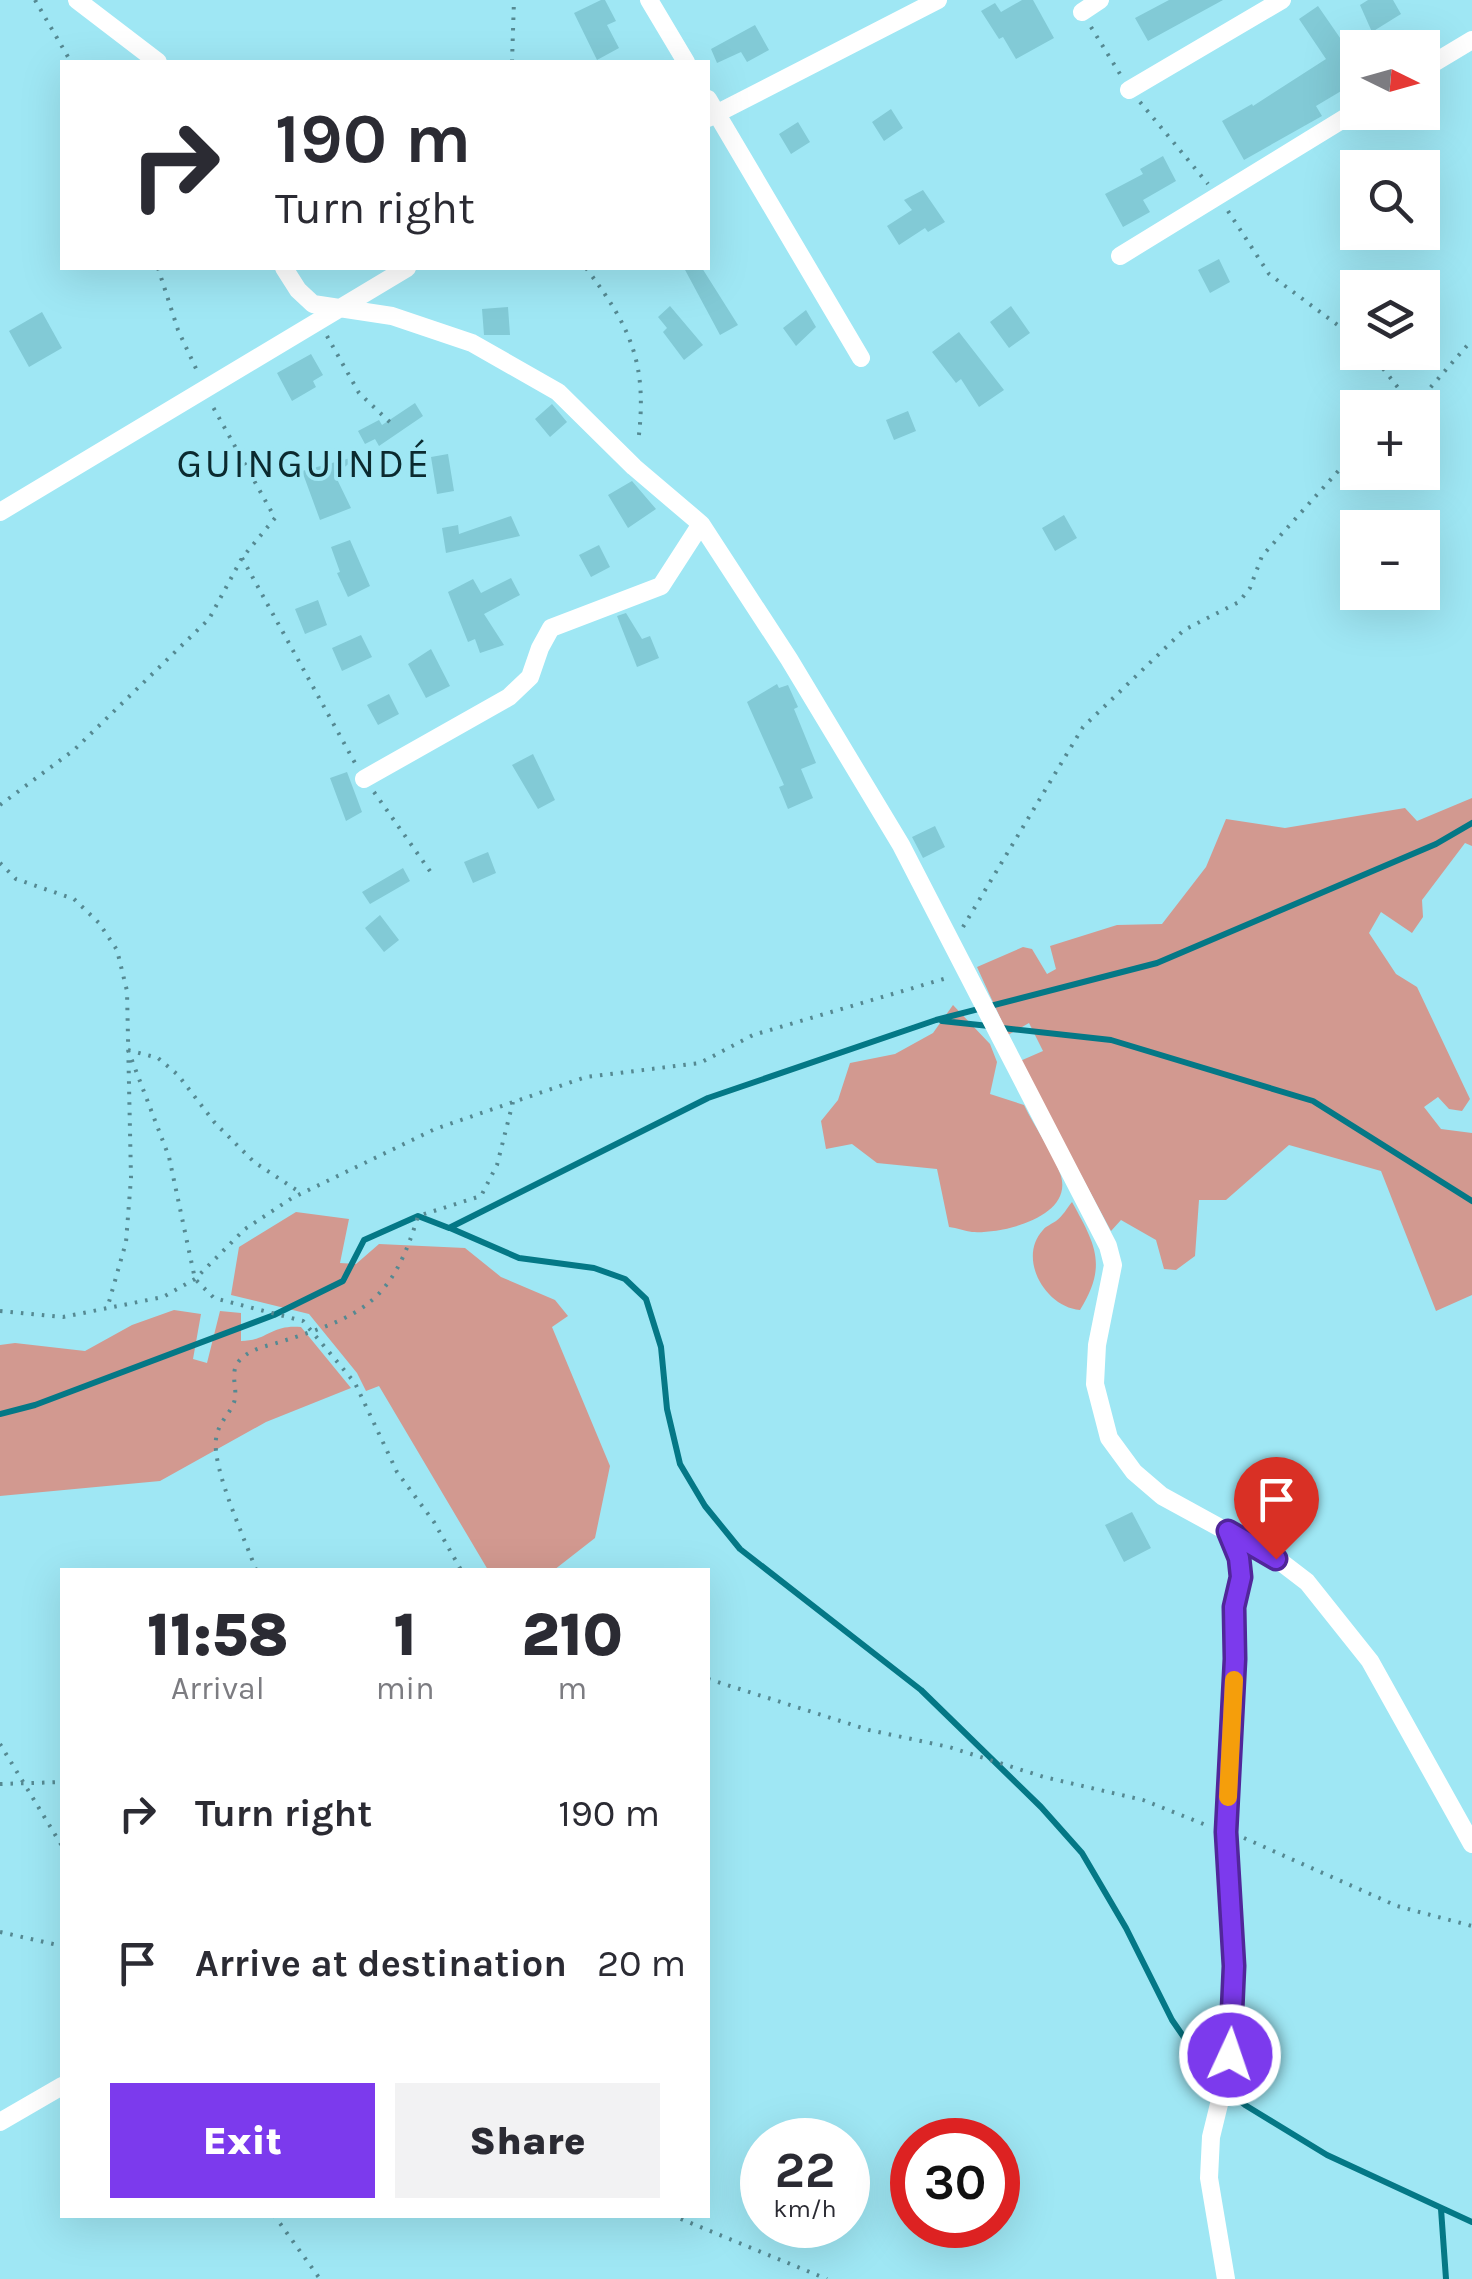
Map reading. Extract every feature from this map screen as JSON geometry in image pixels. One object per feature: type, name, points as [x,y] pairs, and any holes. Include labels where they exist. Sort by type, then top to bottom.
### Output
[{"type":"street","points":[[77,0],[155,60]]},
{"type":"street","points":[[649,0],[685,60]]},
{"type":"street","points":[[861,358],[711,111],[938,0]]},
{"type":"street","points":[[1082,12],[1100,0]]},
{"type":"street","points":[[1130,90],[1282,0]]},
{"type":"street","points":[[1440,59],[1472,40]]},
{"type":"street","points":[[1120,256],[1340,121]]},
{"type":"street","points":[[285,270],[313,304],[392,316],[472,343],[558,392],[634,467],[701,524],[901,845],[1108,1246],[1113,1264],[1095,1384],[1109,1438],[1134,1472],[1162,1496],[1276,1559],[1308,1582],[1370,1661],[1472,1844]]},
{"type":"street","points":[[0,512],[404,270]]},
{"type":"street","points":[[364,778],[508,697],[530,677],[551,628],[661,586],[701,524]]},
{"type":"street","points":[[1226,2279],[1210,2178],[1211,2137],[1230,2055],[1234,1966],[1226,1832],[1234,1607],[1241,1577],[1239,1558],[1228,1531]]},
{"type":"street","points":[[0,2122],[60,2087]]},
{"type":"path","points":[[35,0],[70,60]]},
{"type":"path","points":[[512,60],[514,0]]},
{"type":"path","points":[[0,805],[74,750],[209,619],[242,558],[275,518],[205,390],[178,330],[159,270]]},
{"type":"path","points":[[587,270],[622,321],[639,363],[642,392],[634,467]]},
{"type":"path","points":[[320,321],[360,393],[395,428]]},
{"type":"path","points":[[1428,390],[1472,340]]},
{"type":"path","points":[[954,942],[1082,727],[1184,630],[1238,602],[1250,588],[1262,556],[1340,470]]},
{"type":"path","points":[[242,558],[364,778],[432,874]]},
{"type":"path","points":[[0,863],[16,879],[74,899],[117,950],[127,992],[130,1178],[127,1226],[107,1309]]},
{"type":"path","points":[[0,1312],[63,1317],[163,1298],[195,1278],[245,1229],[302,1194],[435,1129],[586,1077],[700,1063],[752,1035],[967,972]]},
{"type":"path","points":[[128,1050],[158,1058],[178,1075],[215,1122],[254,1162],[302,1194]]},
{"type":"path","points":[[128,1050],[170,1157],[195,1278],[214,1298],[303,1321],[314,1333],[355,1382],[397,1472],[434,1522],[460,1568]]},
{"type":"path","points":[[255,1568],[221,1472],[215,1441],[220,1422],[234,1403],[233,1375],[240,1360],[253,1350],[314,1333],[357,1314],[385,1286],[405,1258],[418,1216],[481,1196],[497,1165],[513,1102]]},
{"type":"path","points":[[710,1680],[869,1730],[1142,1800],[1261,1843],[1396,1906],[1472,1926]]},
{"type":"path","points":[[0,1744],[60,1842]]},
{"type":"path","points":[[0,1784],[60,1782]]},
{"type":"path","points":[[0,1932],[60,1946]]},
{"type":"path","points":[[276,2218],[320,2279]]},
{"type":"path","points":[[678,2218],[827,2279]]},
{"type":"shaded area","points":[[1472,798],[1472,846],[1465,843],[1422,900],[1423,917],[1412,933],[1381,912],[1369,933],[1396,974],[1417,987],[1470,1099],[1462,1111],[1449,1109],[1438,1097],[1424,1107],[1441,1129],[1472,1133],[1472,1295],[1436,1311],[1381,1171],[1289,1145],[1226,1200],[1199,1200],[1195,1256],[1176,1270],[1164,1269],[1156,1240],[1121,1220],[1111,1231],[1020,1061],[1043,1051],[1029,1023],[1008,1035],[977,967],[1023,947],[1032,949],[1047,974],[1056,969],[1050,946],[1117,925],[1162,924],[1206,867],[1226,819],[1285,828],[1405,808],[1417,821]]},
{"type":"shaded area","points":[[953,1005],[990,1044],[997,1062],[990,1094],[1024,1105],[1061,1176],[1062,1191],[1046,1213],[1000,1230],[972,1232],[949,1227],[937,1169],[877,1163],[852,1144],[826,1149],[821,1121],[838,1100],[850,1063],[895,1054],[933,1033]]},
{"type":"shaded area","points":[[1072,1202],[1092,1243],[1096,1267],[1080,1310],[1067,1307],[1046,1291],[1034,1267],[1033,1254],[1043,1230]]},
{"type":"shaded area","points":[[296,1212],[349,1219],[340,1263],[356,1264],[379,1244],[465,1248],[501,1277],[555,1300],[568,1316],[552,1327],[610,1466],[595,1538],[557,1568],[487,1568],[379,1386],[366,1391],[357,1373],[309,1314],[231,1295],[239,1247]]},
{"type":"shaded area","points":[[174,1310],[201,1314],[193,1359],[207,1363],[220,1311],[241,1313],[241,1341],[283,1328],[301,1327],[351,1388],[266,1422],[160,1481],[0,1496],[0,1345],[15,1343],[85,1351],[132,1325]]},
{"type":"building","points":[[605,0],[616,21],[607,25],[619,48],[597,60],[574,13]]},
{"type":"building","points":[[1022,0],[1033,0],[1054,38],[1016,59],[981,11],[995,3],[1001,12]]},
{"type":"building","points":[[1169,0],[1223,0],[1148,41],[1135,18]]},
{"type":"building","points":[[1368,0],[1393,0],[1401,14],[1371,30],[1360,5]]},
{"type":"building","points":[[1318,6],[1340,38],[1340,92],[1316,106],[1322,116],[1244,160],[1222,121],[1326,59],[1299,19]]},
{"type":"building","points":[[755,25],[769,50],[747,62],[741,52],[717,63],[711,49]]},
{"type":"building","points":[[891,109],[903,128],[884,141],[872,122]]},
{"type":"building","points":[[798,122],[810,142],[791,154],[779,134]]},
{"type":"building","points":[[1163,156],[1176,181],[1143,200],[1150,212],[1123,227],[1105,194],[1143,174],[1140,169]]},
{"type":"building","points":[[923,190],[945,222],[928,232],[925,228],[899,245],[887,226],[912,210],[904,200]]},
{"type":"building","points":[[1219,259],[1230,282],[1210,293],[1198,270]]},
{"type":"building","points":[[685,270],[703,270],[738,325],[720,335]]},
{"type":"building","points":[[670,306],[703,345],[684,360],[663,332],[667,328],[658,317]]},
{"type":"building","points":[[1011,306],[1030,333],[1009,348],[990,322]]},
{"type":"building","points":[[508,307],[510,335],[484,335],[482,309]]},
{"type":"building","points":[[806,310],[816,327],[796,346],[783,328]]},
{"type":"building","points":[[42,312],[62,348],[29,367],[9,331]]},
{"type":"building","points":[[959,332],[1004,390],[979,407],[961,379],[956,383],[932,352]]},
{"type":"building","points":[[311,354],[323,375],[313,381],[316,387],[292,401],[277,373]]},
{"type":"building","points":[[415,403],[423,416],[379,446],[375,439],[365,444],[358,431],[379,420],[382,425]]},
{"type":"building","points":[[552,404],[567,422],[550,437],[535,419]]},
{"type":"building","points":[[908,411],[916,431],[894,440],[886,420]]},
{"type":"building","points":[[448,454],[454,491],[437,494],[431,457]]},
{"type":"building","points":[[358,456],[335,475],[351,508],[320,520],[302,471]]},
{"type":"building","points":[[632,481],[656,509],[628,528],[608,495]]},
{"type":"building","points":[[1064,515],[1077,538],[1055,551],[1042,528]]},
{"type":"building","points":[[511,516],[520,536],[446,553],[442,528],[458,525],[459,534]]},
{"type":"building","points":[[350,540],[370,586],[348,597],[331,547]]},
{"type":"building","points":[[599,545],[610,567],[591,577],[579,555]]},
{"type":"building","points":[[511,578],[520,595],[484,614],[504,645],[480,653],[475,639],[468,642],[448,592],[473,579],[481,593]]},
{"type":"building","points":[[318,600],[327,625],[305,634],[295,609]]},
{"type":"building","points":[[626,613],[642,639],[650,636],[659,658],[637,667],[617,616]]},
{"type":"building","points":[[361,635],[372,657],[342,671],[332,648]]},
{"type":"building","points":[[431,649],[450,686],[426,698],[408,664]]},
{"type":"building","points":[[777,684],[779,688],[788,685],[816,763],[801,769],[813,798],[788,809],[779,787],[784,785],[747,702]]},
{"type":"building","points":[[389,694],[399,714],[378,725],[367,705]]},
{"type":"building","points":[[533,754],[555,800],[538,809],[512,765]]},
{"type":"building","points":[[347,772],[362,812],[346,821],[330,778]]},
{"type":"building","points":[[935,826],[945,847],[923,858],[912,837]]},
{"type":"building","points":[[488,852],[496,873],[473,883],[464,862]]},
{"type":"building","points":[[403,868],[410,881],[370,904],[362,892]]},
{"type":"building","points":[[380,915],[399,940],[384,952],[365,928]]},
{"type":"building","points":[[1132,1512],[1151,1548],[1124,1562],[1105,1525]]},
{"type":"waterway","points":[[0,1414],[35,1405],[274,1315],[343,1281],[364,1240],[418,1216],[449,1228],[708,1098],[936,1020],[1157,963],[1436,844],[1472,823]]},
{"type":"waterway","points":[[942,1021],[989,1026]]},
{"type":"waterway","points":[[1002,1028],[1111,1040],[1313,1101],[1472,1201]]},
{"type":"waterway","points":[[450,1228],[519,1258],[594,1268],[625,1279],[646,1299],[661,1347],[667,1409],[680,1464],[705,1506],[740,1549],[921,1690],[1041,1807],[1082,1853],[1126,1928],[1172,2020],[1210,2075],[1245,2105],[1327,2155],[1472,2222]]},
{"type":"waterway","points":[[1441,2209],[1446,2279]]},
{"type":"slow traffic","points":[[1228,1797],[1234,1680]]},
{"type":"district","name":"GUINGUINDÉ","points":[[304,463]]},
{"type":"route","points":[[1230,2055],[1234,1966],[1226,1832],[1234,1607],[1241,1577],[1239,1558],[1228,1531],[1276,1559]]}]
